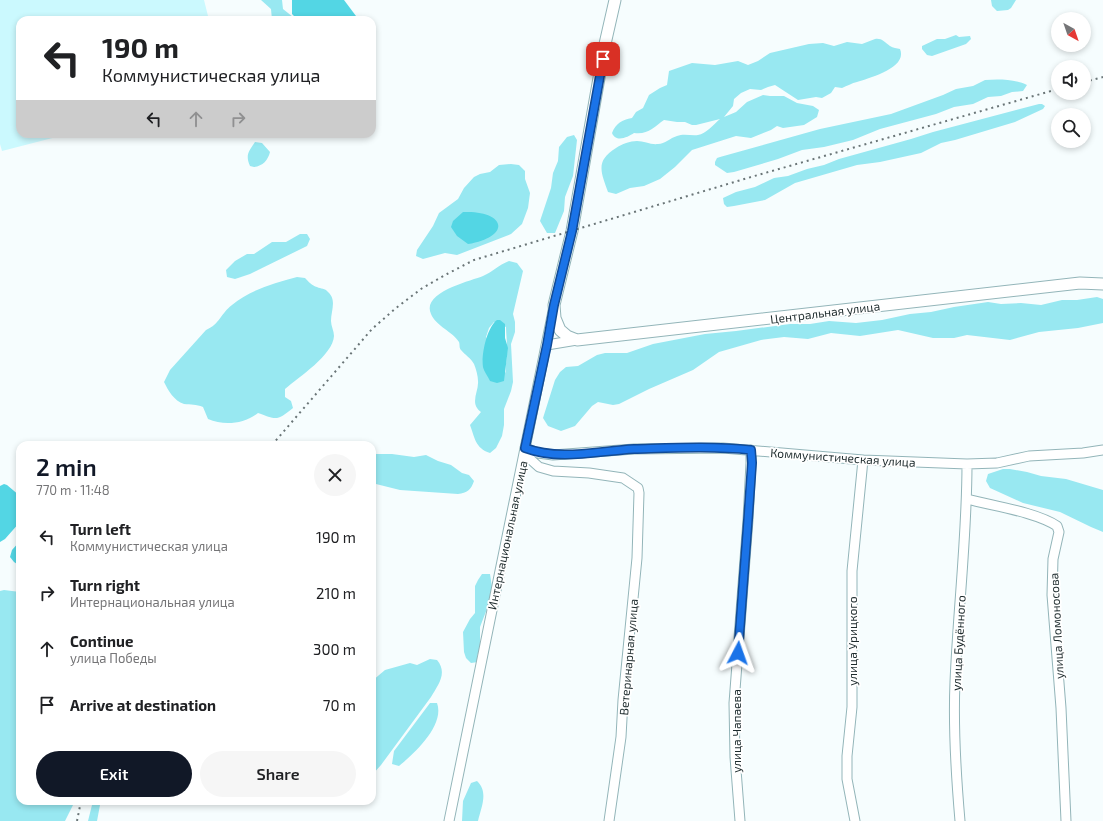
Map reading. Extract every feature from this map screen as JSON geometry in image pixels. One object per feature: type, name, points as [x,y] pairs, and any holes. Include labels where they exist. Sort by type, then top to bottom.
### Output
[{"type":"street","name":"Интернациональная улица","points":[[449,821],[554,305],[571,235],[605,44],[615,0]]},
{"type":"street","name":"Центральная улица","points":[[547,345],[577,340],[1080,283],[1103,284]]},
{"type":"street","points":[[554,305],[555,318],[560,330],[567,336],[577,340]]},
{"type":"street","name":"Коммунистическая улица","points":[[525,448],[538,453],[553,455],[693,448],[751,450],[863,460],[967,464],[997,463],[1029,456],[1083,453],[1103,450]]},
{"type":"street","name":"Ветеринарная улица","points":[[525,448],[529,458],[539,467],[553,471],[589,473],[623,478],[638,488],[637,558],[623,700],[621,738],[609,821]]},
{"type":"street","name":"улица Чапаева","points":[[740,821],[734,757],[734,703],[752,463],[751,450]]},
{"type":"street","name":"улица Урицкого","points":[[854,821],[847,779],[847,756],[852,707],[852,571],[863,460]]},
{"type":"street","name":"улица Будённого","points":[[960,821],[954,748],[955,683],[967,499],[967,464]]},
{"type":"street","name":"улица Ломоносова","points":[[967,499],[1024,513],[1051,522],[1058,526],[1059,532],[1053,559],[1052,595],[1062,708],[1066,821]]},
{"type":"shaded area","points":[[0,0],[204,0],[208,16],[16,16],[16,138],[52,138],[2,151],[0,144]]},
{"type":"shaded area","points":[[261,0],[282,0],[283,9],[292,16],[272,16],[271,9]]},
{"type":"shaded area","points":[[292,0],[344,0],[356,16],[294,16],[292,14]]},
{"type":"shaded area","points":[[991,0],[1016,0],[1008,10],[997,11],[992,6]]},
{"type":"shaded area","points":[[956,35],[959,37],[970,36],[971,39],[966,44],[932,56],[927,55],[922,49],[922,46],[937,39],[945,39]]},
{"type":"shaded area","points":[[875,39],[881,40],[891,47],[900,49],[901,56],[898,62],[886,71],[842,88],[835,87],[831,93],[822,98],[816,97],[798,100],[775,85],[761,90],[750,89],[741,93],[734,99],[733,106],[724,117],[736,112],[747,102],[763,95],[784,96],[797,103],[813,106],[819,110],[817,117],[804,125],[783,128],[777,126],[751,138],[736,136],[692,150],[660,179],[644,186],[630,188],[616,194],[608,192],[603,179],[602,162],[609,153],[616,148],[623,144],[640,141],[661,144],[680,135],[701,134],[707,131],[720,119],[696,125],[685,122],[664,120],[647,132],[634,133],[622,138],[616,138],[612,133],[617,124],[632,118],[636,112],[643,108],[649,95],[667,85],[669,71],[692,63],[715,65],[738,61],[748,65],[758,61],[770,53],[809,44],[823,43],[834,46],[847,42],[862,44]]},
{"type":"shaded area","points":[[985,80],[1012,81],[1027,85],[1023,91],[1012,92],[1001,96],[988,97],[973,104],[954,107],[936,114],[880,129],[853,140],[824,147],[802,150],[734,172],[727,173],[715,165],[717,158],[720,157],[820,129],[891,114],[956,89],[973,86]]},
{"type":"shaded area","points":[[1039,104],[1045,106],[1043,109],[1015,122],[941,143],[921,153],[880,162],[857,165],[795,183],[765,200],[727,207],[724,204],[723,198],[736,192],[755,187],[774,178],[788,176],[839,159],[933,132]]},
{"type":"shaded area","points":[[574,135],[577,140],[573,176],[565,197],[564,211],[555,233],[547,233],[540,221],[551,188],[553,173],[558,161],[559,147],[567,137]]},
{"type":"shaded area","points":[[255,142],[262,143],[270,152],[265,162],[254,167],[250,166],[248,156],[249,151]]},
{"type":"shaded area","points":[[499,165],[519,165],[525,171],[525,179],[530,193],[528,208],[522,224],[511,234],[457,255],[445,253],[423,259],[416,256],[417,250],[433,226],[439,213],[458,199],[464,188],[474,177],[490,172]]},
{"type":"shaded area","points":[[463,212],[477,212],[488,215],[495,219],[498,224],[497,230],[492,235],[482,240],[468,244],[457,236],[451,227],[453,221]]},
{"type":"shaded area","points":[[300,234],[307,234],[310,239],[307,246],[250,274],[235,279],[227,277],[226,270],[235,261],[247,254],[254,254],[272,242],[286,242]]},
{"type":"shaded area","points":[[509,261],[517,263],[523,271],[513,314],[515,332],[511,344],[513,382],[504,409],[502,436],[496,448],[490,453],[478,445],[470,425],[481,412],[477,409],[475,401],[478,381],[474,364],[460,349],[459,342],[456,338],[433,318],[430,306],[433,299],[440,294],[459,284],[483,276]],"holes":[[[494,322],[506,327],[507,350],[506,373],[486,337],[489,328]]]},
{"type":"shaded area","points":[[297,277],[305,278],[312,285],[326,290],[331,295],[333,306],[331,323],[334,336],[328,351],[322,358],[285,389],[285,397],[291,401],[293,408],[277,418],[258,413],[247,420],[240,422],[221,423],[208,419],[203,407],[180,403],[174,398],[164,382],[170,370],[206,330],[211,328],[217,322],[228,308],[254,291]]},
{"type":"shaded area","points":[[1097,297],[1103,299],[1103,323],[1078,328],[1039,332],[1010,340],[967,335],[954,338],[933,338],[898,330],[860,336],[831,333],[808,339],[784,337],[761,340],[719,352],[693,370],[619,404],[613,405],[598,402],[592,406],[575,426],[561,431],[548,426],[543,418],[555,380],[560,372],[566,367],[578,366],[597,355],[605,353],[627,353],[653,344],[705,334],[790,324],[810,324],[829,321],[856,323],[988,302],[1001,304],[1021,303],[1041,305],[1062,300],[1077,300]]},
{"type":"shaded area","points":[[497,320],[500,320],[505,324],[505,338],[508,348],[504,381],[497,383],[490,381],[484,369],[483,362],[484,349],[490,329]]},
{"type":"shaded area","points":[[376,454],[392,454],[414,457],[426,455],[451,465],[462,473],[469,475],[474,481],[472,487],[464,493],[458,494],[400,490],[376,484]]},
{"type":"shaded area","points":[[1003,469],[1066,479],[1103,490],[1103,532],[1060,512],[1023,503],[990,488],[986,481],[988,474]]},
{"type":"shaded area","points":[[4,484],[7,485],[16,493],[16,527],[5,539],[0,542],[0,486]]},
{"type":"shaded area","points":[[16,546],[16,563],[10,557],[12,550]]},
{"type":"shaded area","points":[[482,574],[490,574],[492,587],[490,601],[480,627],[480,649],[477,656],[478,662],[471,663],[466,658],[464,652],[463,632],[475,613],[475,586]]},
{"type":"shaded area","points":[[0,591],[16,592],[16,805],[73,805],[65,821],[0,821]]},
{"type":"shaded area","points":[[430,659],[437,660],[442,670],[441,679],[431,697],[376,771],[376,678],[385,670],[410,663],[417,665]]},
{"type":"shaded area","points":[[430,703],[437,703],[438,711],[437,720],[433,729],[420,746],[399,766],[392,764],[394,751]]},
{"type":"shaded area","points":[[477,781],[483,790],[483,800],[478,821],[462,821],[463,801],[471,783]]},
{"type":"shaded area","points":[[92,805],[100,805],[97,821],[88,821]]},
{"type":"railway","points":[[1091,80],[1103,77]]},
{"type":"railway","points":[[275,441],[372,329],[421,289],[474,260],[751,177],[1051,91]]},
{"type":"railway","points":[[77,821],[80,805]]},
{"type":"route","points":[[603,59],[572,231],[554,305],[525,448],[538,453],[553,455],[693,448],[751,450],[752,463],[738,653]]}]
